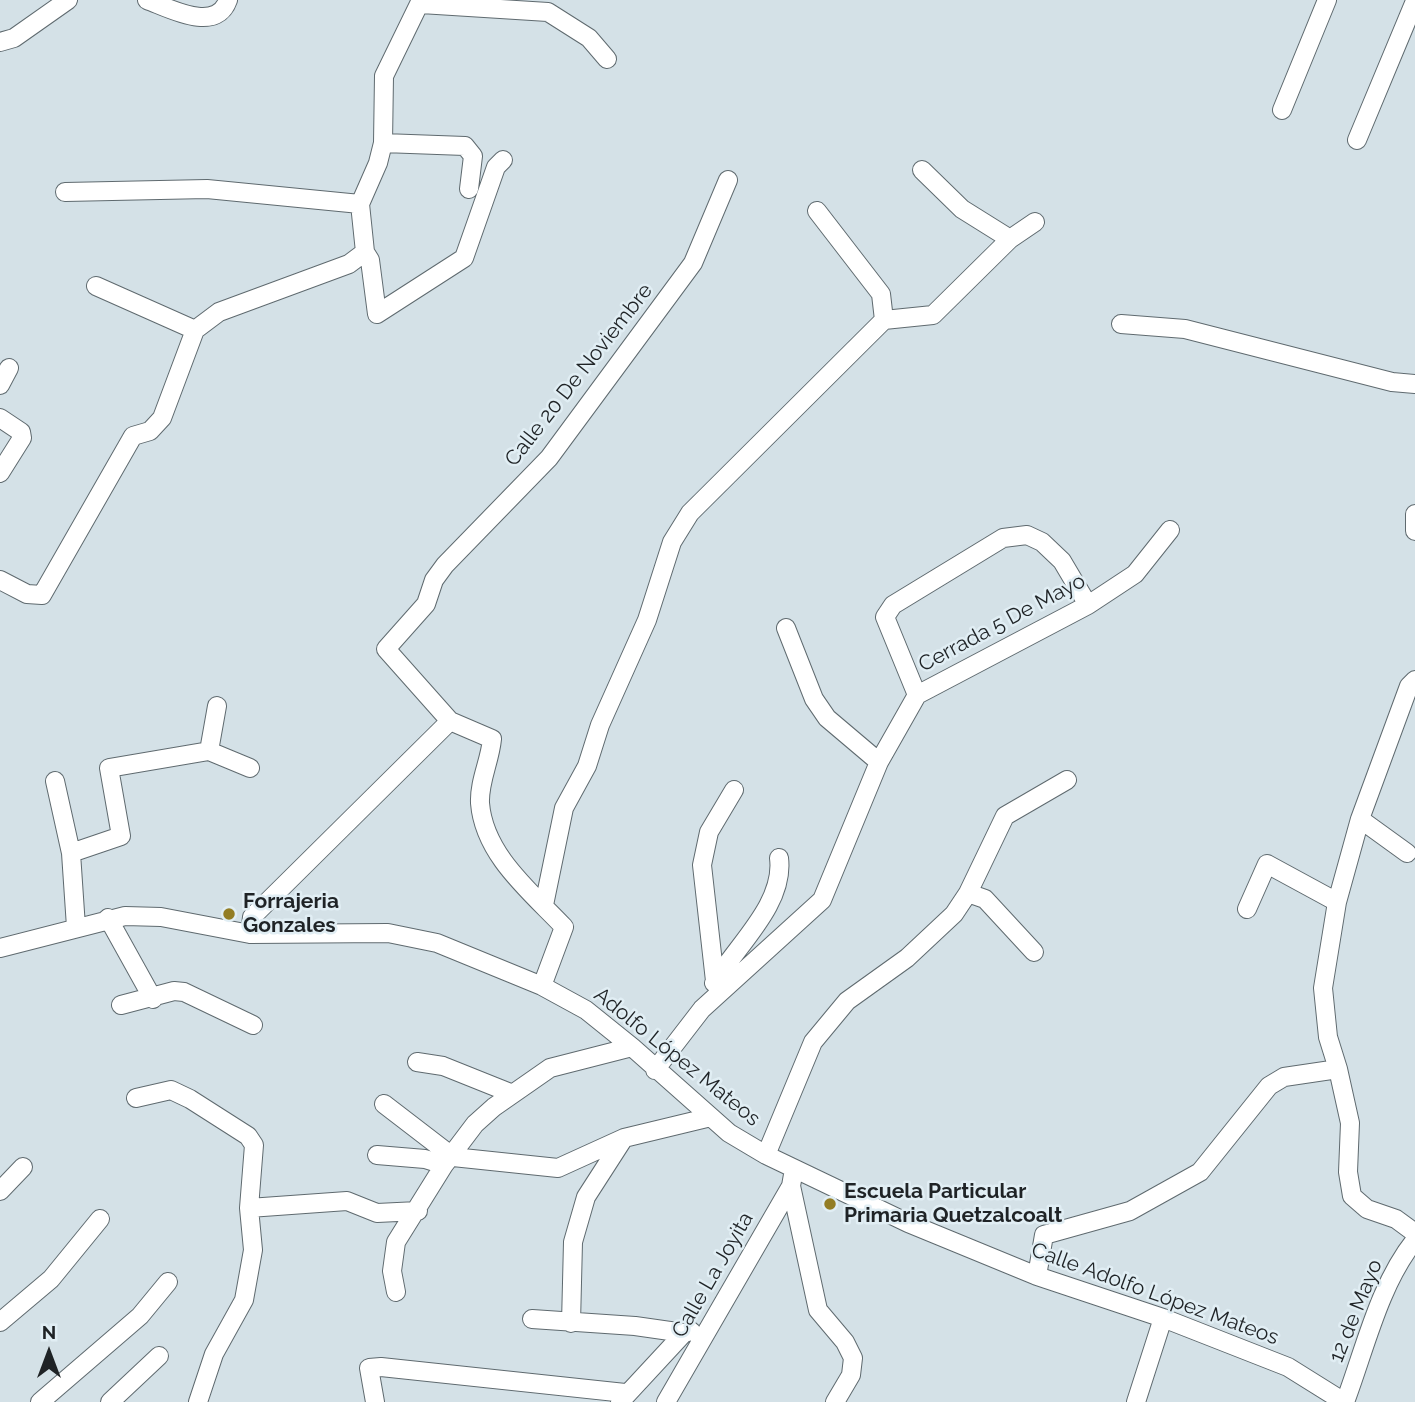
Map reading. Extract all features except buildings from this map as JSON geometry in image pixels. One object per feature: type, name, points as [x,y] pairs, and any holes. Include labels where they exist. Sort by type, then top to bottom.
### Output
[{"type":"street","points":[[0,42],[13,38],[68,0]]},
{"type":"street","points":[[147,0],[199,19],[219,13],[228,0]]},
{"type":"street","points":[[1282,110],[1327,0]]},
{"type":"street","points":[[1357,140],[1415,1]]},
{"type":"street","points":[[503,160],[496,167],[464,258],[377,314],[370,260],[365,251],[360,204],[378,163],[383,143],[384,76],[421,2],[548,12],[589,38],[607,59]]},
{"type":"street","points":[[383,143],[465,146],[473,156],[469,190]]},
{"type":"street","points":[[922,170],[962,209],[1010,239]]},
{"type":"street","name":"Calle 20 De Noviembre","points":[[542,986],[564,927],[507,866],[487,833],[480,803],[492,739],[450,721],[386,649],[426,604],[434,580],[445,565],[548,458],[693,263],[728,180]]},
{"type":"street","points":[[65,192],[207,189],[360,204]]},
{"type":"street","points":[[817,211],[881,294],[884,320]]},
{"type":"street","points":[[544,905],[564,808],[587,766],[600,725],[647,620],[672,542],[690,513],[884,320],[933,315],[1010,239],[1035,222]]},
{"type":"street","points":[[0,580],[27,594],[42,595],[133,436],[150,431],[162,418],[195,330],[219,312],[349,264],[365,251]]},
{"type":"street","points":[[96,286],[195,330]]},
{"type":"street","points":[[1121,324],[1185,329],[1392,382],[1415,384]]},
{"type":"street","points":[[0,385],[9,368]]},
{"type":"street","points":[[0,418],[21,432],[22,438],[0,474]]},
{"type":"street","points":[[1415,514],[1415,531]]},
{"type":"street","name":"Cerrada 5 De Mayo","points":[[655,1070],[702,1009],[822,900],[879,762],[917,695],[1088,605],[1135,574],[1170,530]]},
{"type":"street","points":[[917,695],[885,617],[893,605],[1003,538],[1027,535],[1042,542],[1062,561],[1088,605]]},
{"type":"street","points":[[786,628],[814,699],[827,719],[879,762]]},
{"type":"street","points":[[1412,683],[1360,819],[1337,902],[1323,988],[1328,1037],[1339,1069],[1350,1123],[1348,1172],[1352,1196],[1367,1209],[1396,1219],[1415,1233]]},
{"type":"street","points":[[209,751],[217,706]]},
{"type":"street","points":[[250,934],[252,917],[450,721]]},
{"type":"street","points":[[71,853],[121,836],[109,768],[209,751],[250,768]]},
{"type":"street","points":[[766,1155],[813,1042],[847,1001],[907,958],[954,914],[968,893],[1006,816],[1067,780]]},
{"type":"street","points":[[55,781],[71,853],[76,927]]},
{"type":"street","points":[[715,981],[702,865],[709,832],[734,790]]},
{"type":"street","points":[[1360,819],[1407,853]]},
{"type":"street","points":[[702,1009],[715,981],[767,906],[781,874],[779,858]]},
{"type":"street","points":[[1247,909],[1267,864],[1337,902]]},
{"type":"street","points":[[968,893],[985,899],[1034,952]]},
{"type":"street","name":"Adolfo López Mateos","points":[[0,948],[108,918],[161,917],[250,934],[388,933],[437,943],[542,986],[586,1010],[729,1133],[766,1155],[792,1177],[908,1223]]},
{"type":"street","points":[[108,918],[153,999]]},
{"type":"street","points":[[121,1005],[184,992],[253,1025]]},
{"type":"street","points":[[396,1292],[392,1270],[396,1242],[475,1124],[550,1068],[632,1047]]},
{"type":"street","points":[[418,1062],[443,1066],[513,1094]]},
{"type":"street","points":[[1037,1276],[1044,1234],[1130,1211],[1142,1205],[1200,1172],[1269,1086],[1284,1077],[1339,1069]]},
{"type":"street","points":[[136,1098],[171,1090],[248,1136],[254,1145],[249,1208],[253,1250],[244,1300],[214,1354],[198,1402]]},
{"type":"street","points":[[384,1104],[448,1161]]},
{"type":"street","points":[[377,1155],[558,1168],[624,1138],[711,1117]]},
{"type":"street","points":[[571,1323],[573,1242],[586,1197],[624,1138]]},
{"type":"street","points":[[0,1191],[23,1167]]},
{"type":"street","points":[[792,1177],[818,1310],[845,1342],[853,1358],[851,1375],[837,1402]]},
{"type":"street","name":"Calle La Joyita","points":[[666,1402],[792,1177]]},
{"type":"street","points":[[249,1208],[346,1201],[377,1213],[418,1210]]},
{"type":"street","points":[[0,1322],[51,1279],[100,1219]]},
{"type":"street","name":"Calle Adolfo López Mateos","points":[[908,1223],[1037,1276],[1163,1318],[1288,1367],[1344,1402]]},
{"type":"street","name":"12 de Mayo","points":[[1344,1402],[1388,1285],[1402,1256],[1415,1240]]},
{"type":"street","points":[[40,1402],[140,1316],[168,1282]]},
{"type":"street","points":[[1136,1402],[1163,1318]]},
{"type":"street","points":[[532,1319],[635,1325],[684,1333]]},
{"type":"street","points":[[375,1402],[369,1368],[381,1367],[622,1397],[684,1333],[710,1324]]},
{"type":"street","points":[[110,1402],[159,1356]]},
{"type":"place","name":"Forrajeria Gonzales","points":[[229,914]]},
{"type":"place","name":"Escuela Particular Primaria Quetzalcoalt","points":[[830,1204]]}]
